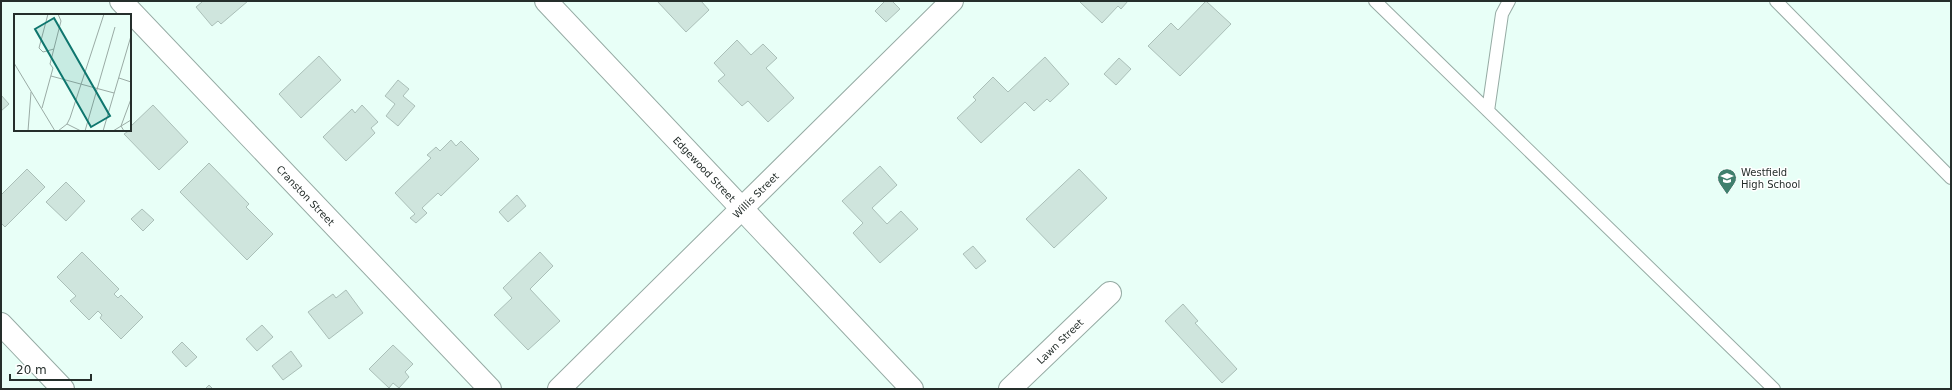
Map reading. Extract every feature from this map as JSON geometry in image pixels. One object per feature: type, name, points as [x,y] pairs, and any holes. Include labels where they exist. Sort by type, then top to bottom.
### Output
[{"type":"street","name":"Cranston Street","points":[[121,1],[490,389]]},
{"type":"street","name":"Edgewood Street","points":[[546,1],[743,208],[912,389]]},
{"type":"street","name":"Willis Street","points":[[559,389],[952,1]]},
{"type":"street","name":"Lawn Street","points":[[1010,389],[1110,293]]},
{"type":"street","points":[[1,324],[62,389]]},
{"type":"lane","points":[[1375,1],[1774,389]]},
{"type":"lane","points":[[1488,111],[1502,14],[1509,1]]},
{"type":"lane","points":[[1776,1],[1951,178]]},
{"type":"building","points":[[201,1],[248,1],[221,24],[218,21],[212,26],[196,7],[202,2]]},
{"type":"building","points":[[657,1],[701,1],[709,10],[686,32]]},
{"type":"building","points":[[885,1],[892,1],[900,9],[886,22],[875,11]]},
{"type":"building","points":[[1128,1],[1121,9],[1118,6],[1102,23],[1080,2]]},
{"type":"building","points":[[1206,1],[1231,24],[1180,76],[1148,46],[1171,23],[1178,30]]},
{"type":"building","points":[[737,40],[751,55],[763,44],[777,58],[766,68],[794,98],[768,122],[748,101],[742,106],[718,81],[725,75],[714,63]]},
{"type":"building","points":[[319,56],[341,80],[301,118],[279,94]]},
{"type":"building","points":[[1045,57],[1069,84],[1050,102],[1047,99],[1034,111],[1025,102],[981,143],[957,118],[976,100],[973,97],[993,77],[1008,92]]},
{"type":"building","points":[[1119,58],[1131,69],[1116,85],[1104,74]]},
{"type":"building","points":[[398,80],[409,89],[403,96],[415,106],[398,126],[386,116],[395,104],[385,96]]},
{"type":"building","points":[[1,95],[9,104],[1,111]]},
{"type":"building","points":[[153,105],[188,142],[159,170],[124,134],[131,131],[131,126]]},
{"type":"building","points":[[362,105],[378,122],[371,128],[375,133],[346,161],[323,137],[352,109],[355,113]]},
{"type":"building","points":[[451,140],[456,146],[461,141],[479,159],[441,196],[438,193],[422,208],[427,213],[416,223],[410,218],[415,214],[395,193],[431,158],[427,155],[436,147],[440,151]]},
{"type":"building","points":[[209,163],[249,204],[246,207],[273,234],[247,260],[180,192]]},
{"type":"building","points":[[880,166],[897,185],[872,208],[887,224],[901,211],[918,229],[880,263],[853,233],[863,223],[842,201]]},
{"type":"building","points":[[27,169],[45,187],[5,227],[1,223],[1,195]]},
{"type":"building","points":[[1079,169],[1107,198],[1054,248],[1026,219]]},
{"type":"building","points":[[66,182],[85,201],[66,221],[46,202]]},
{"type":"building","points":[[517,195],[526,206],[508,222],[499,212]]},
{"type":"building","points":[[142,209],[154,220],[143,231],[131,219]]},
{"type":"building","points":[[973,246],[986,261],[976,269],[963,254]]},
{"type":"building","points":[[82,252],[119,289],[114,294],[118,298],[121,295],[143,317],[121,339],[100,318],[102,315],[98,311],[89,320],[70,301],[76,296],[57,277]]},
{"type":"building","points":[[540,252],[553,266],[530,289],[560,321],[528,350],[494,315],[512,298],[503,288]]},
{"type":"building","points":[[346,290],[363,313],[329,339],[308,312],[333,294],[336,298]]},
{"type":"building","points":[[1183,304],[1198,321],[1195,323],[1237,369],[1222,383],[1165,321]]},
{"type":"building","points":[[262,325],[273,337],[257,351],[246,339]]},
{"type":"building","points":[[182,342],[197,357],[186,367],[172,352]]},
{"type":"building","points":[[393,345],[413,364],[405,372],[409,377],[399,388],[393,383],[389,388],[369,369]]},
{"type":"building","points":[[291,351],[302,366],[283,380],[272,366]]},
{"type":"building","points":[[209,385],[213,389],[205,389]]},
{"type":"place","name":"Westfield High School","points":[[1727,195]]}]
